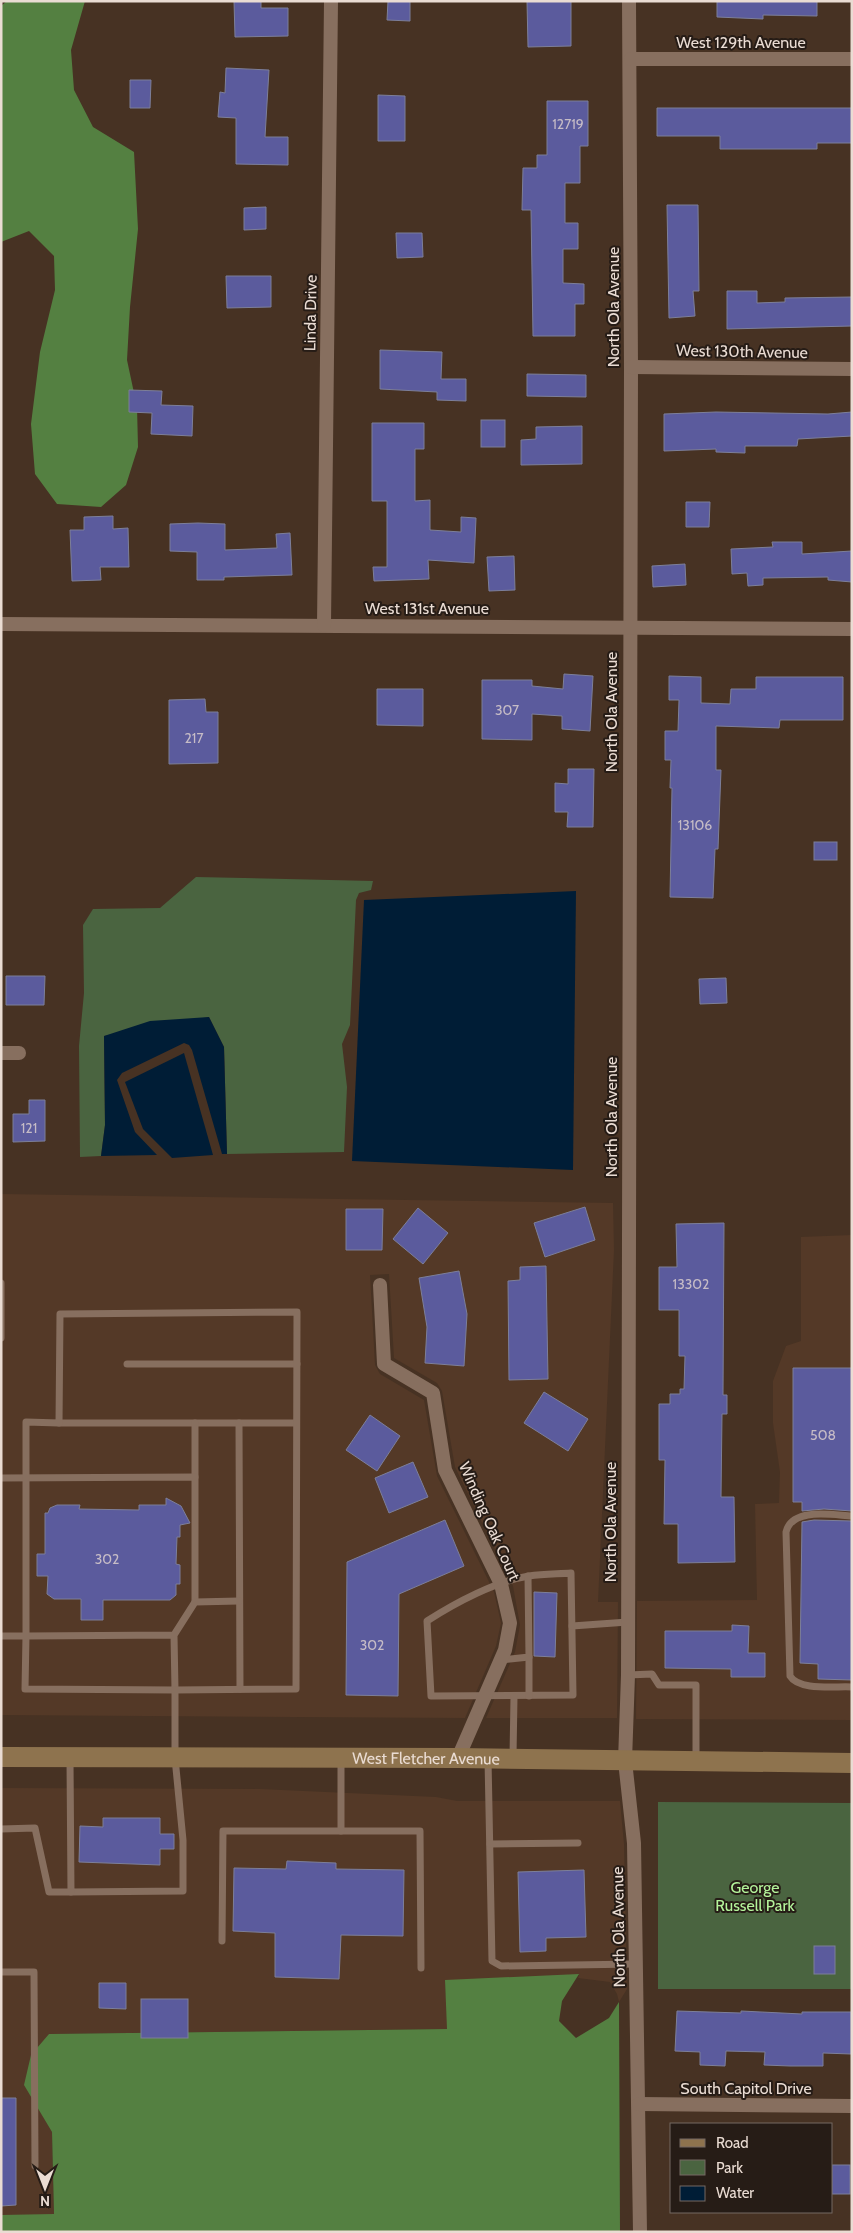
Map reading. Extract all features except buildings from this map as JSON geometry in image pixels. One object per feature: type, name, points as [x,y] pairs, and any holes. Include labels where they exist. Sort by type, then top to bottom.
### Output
[{"type":"main road","name":"West Fletcher Avenue","points":[[1,1757],[458,1758],[625,1762],[852,1762]]},
{"type":"street","name":"Linda Drive","points":[[324,625],[331,1]]},
{"type":"street","name":"North Ola Avenue","points":[[629,1],[631,367],[628,1675],[625,1762],[634,1843],[640,2232]]},
{"type":"street","name":"West 129th Avenue","points":[[630,60],[852,59]]},
{"type":"street","name":"West 130th Avenue","points":[[631,367],[852,369]]},
{"type":"street","name":"West 131st Avenue","points":[[1,624],[852,629]]},
{"type":"street","points":[[1,1053],[19,1053]]},
{"type":"street","name":"Winding Oak Court","points":[[380,1285],[384,1364],[432,1393],[446,1470],[501,1584],[510,1623],[505,1650],[458,1758]]},
{"type":"street","name":"South Capitol Drive","points":[[639,2104],[852,2106]]},
{"type":"lane","points":[[1,1284],[1,1338]]},
{"type":"lane","points":[[59,1423],[60,1314],[297,1312],[296,1689],[25,1689],[26,1422],[59,1423],[296,1424]]},
{"type":"lane","points":[[127,1364],[297,1364]]},
{"type":"lane","points":[[1,1829],[36,1828],[49,1892],[184,1891],[183,1840],[175,1758],[174,1635],[195,1602],[195,1423]]},
{"type":"lane","points":[[239,1424],[240,1689]]},
{"type":"lane","points":[[1,1478],[195,1477]]},
{"type":"lane","points":[[852,1516],[810,1515],[796,1518],[788,1524],[786,1532],[788,1667],[793,1681],[803,1686],[852,1687]]},
{"type":"lane","points":[[572,1573],[573,1695],[514,1697],[431,1696],[427,1621],[447,1608],[501,1584],[528,1576],[572,1573]]},
{"type":"lane","points":[[528,1576],[530,1696]]},
{"type":"lane","points":[[195,1602],[239,1601]]},
{"type":"lane","points":[[572,1626],[628,1622]]},
{"type":"lane","points":[[1,1636],[174,1635]]},
{"type":"lane","points":[[501,1660],[529,1658]]},
{"type":"lane","points":[[628,1675],[652,1674],[659,1685],[696,1685],[696,1762]]},
{"type":"lane","points":[[513,1759],[514,1697]]},
{"type":"lane","points":[[70,1757],[71,1892]]},
{"type":"lane","points":[[341,1758],[341,1831]]},
{"type":"lane","points":[[488,1759],[492,1960],[501,1966],[636,1964]]},
{"type":"lane","points":[[222,1941],[223,1832],[420,1831],[421,1968]]},
{"type":"lane","points":[[490,1844],[578,1843]]},
{"type":"lane","points":[[1,1972],[34,1972],[35,2166]]},
{"type":"shaded area","points":[[1,1194],[613,1203],[614,1250],[598,1602],[618,1602],[617,1718],[486,1718],[515,1652],[520,1625],[513,1586],[455,1467],[442,1391],[437,1383],[394,1358],[389,1274],[370,1275],[375,1365],[380,1374],[424,1400],[437,1476],[494,1592],[501,1623],[496,1646],[465,1718],[1,1715]]},
{"type":"shaded area","points":[[852,1235],[852,1720],[636,1719],[637,1601],[757,1600],[755,1504],[779,1503],[780,1472],[773,1423],[773,1381],[786,1346],[801,1341],[801,1237]]},
{"type":"shaded area","points":[[1,1788],[260,1789],[436,1797],[457,1801],[620,1801],[624,1844],[627,1989],[619,2002],[610,1982],[578,1978],[579,1975],[445,1981],[448,2029],[49,2034],[25,2085],[52,2132],[54,2215],[1,2215]]},
{"type":"green space","points":[[7,1],[85,1],[71,50],[74,90],[93,127],[134,152],[138,229],[127,360],[137,407],[138,447],[126,485],[101,507],[57,504],[35,474],[31,424],[40,352],[55,290],[54,256],[29,231],[1,242],[1,6]]},
{"type":"green space","points":[[196,877],[373,881],[371,890],[359,893],[356,900],[350,1025],[342,1044],[347,1087],[344,1152],[227,1154],[224,1047],[209,1017],[104,1036],[105,1125],[101,1156],[80,1157],[79,1046],[84,993],[83,925],[93,909],[160,908]]},
{"type":"green space","name":"George Russell Park","points":[[658,1802],[852,1803],[852,1989],[658,1989]]},
{"type":"green space","points":[[579,1974],[562,2001],[559,2021],[576,2038],[609,2018],[619,2002],[620,2232],[1,2232],[1,2215],[54,2214],[52,2132],[24,2085],[31,2055],[49,2034],[447,2029],[445,1980]]},
{"type":"water","points":[[576,891],[573,1170],[352,1161],[364,900]]},
{"type":"water","points":[[209,1017],[224,1047],[227,1154],[222,1154],[192,1050],[189,1045],[184,1043],[122,1073],[117,1080],[135,1132],[157,1155],[101,1156],[105,1125],[104,1036],[150,1021]]},
{"type":"water","points":[[184,1053],[213,1155],[172,1158],[143,1129],[125,1082]]}]
